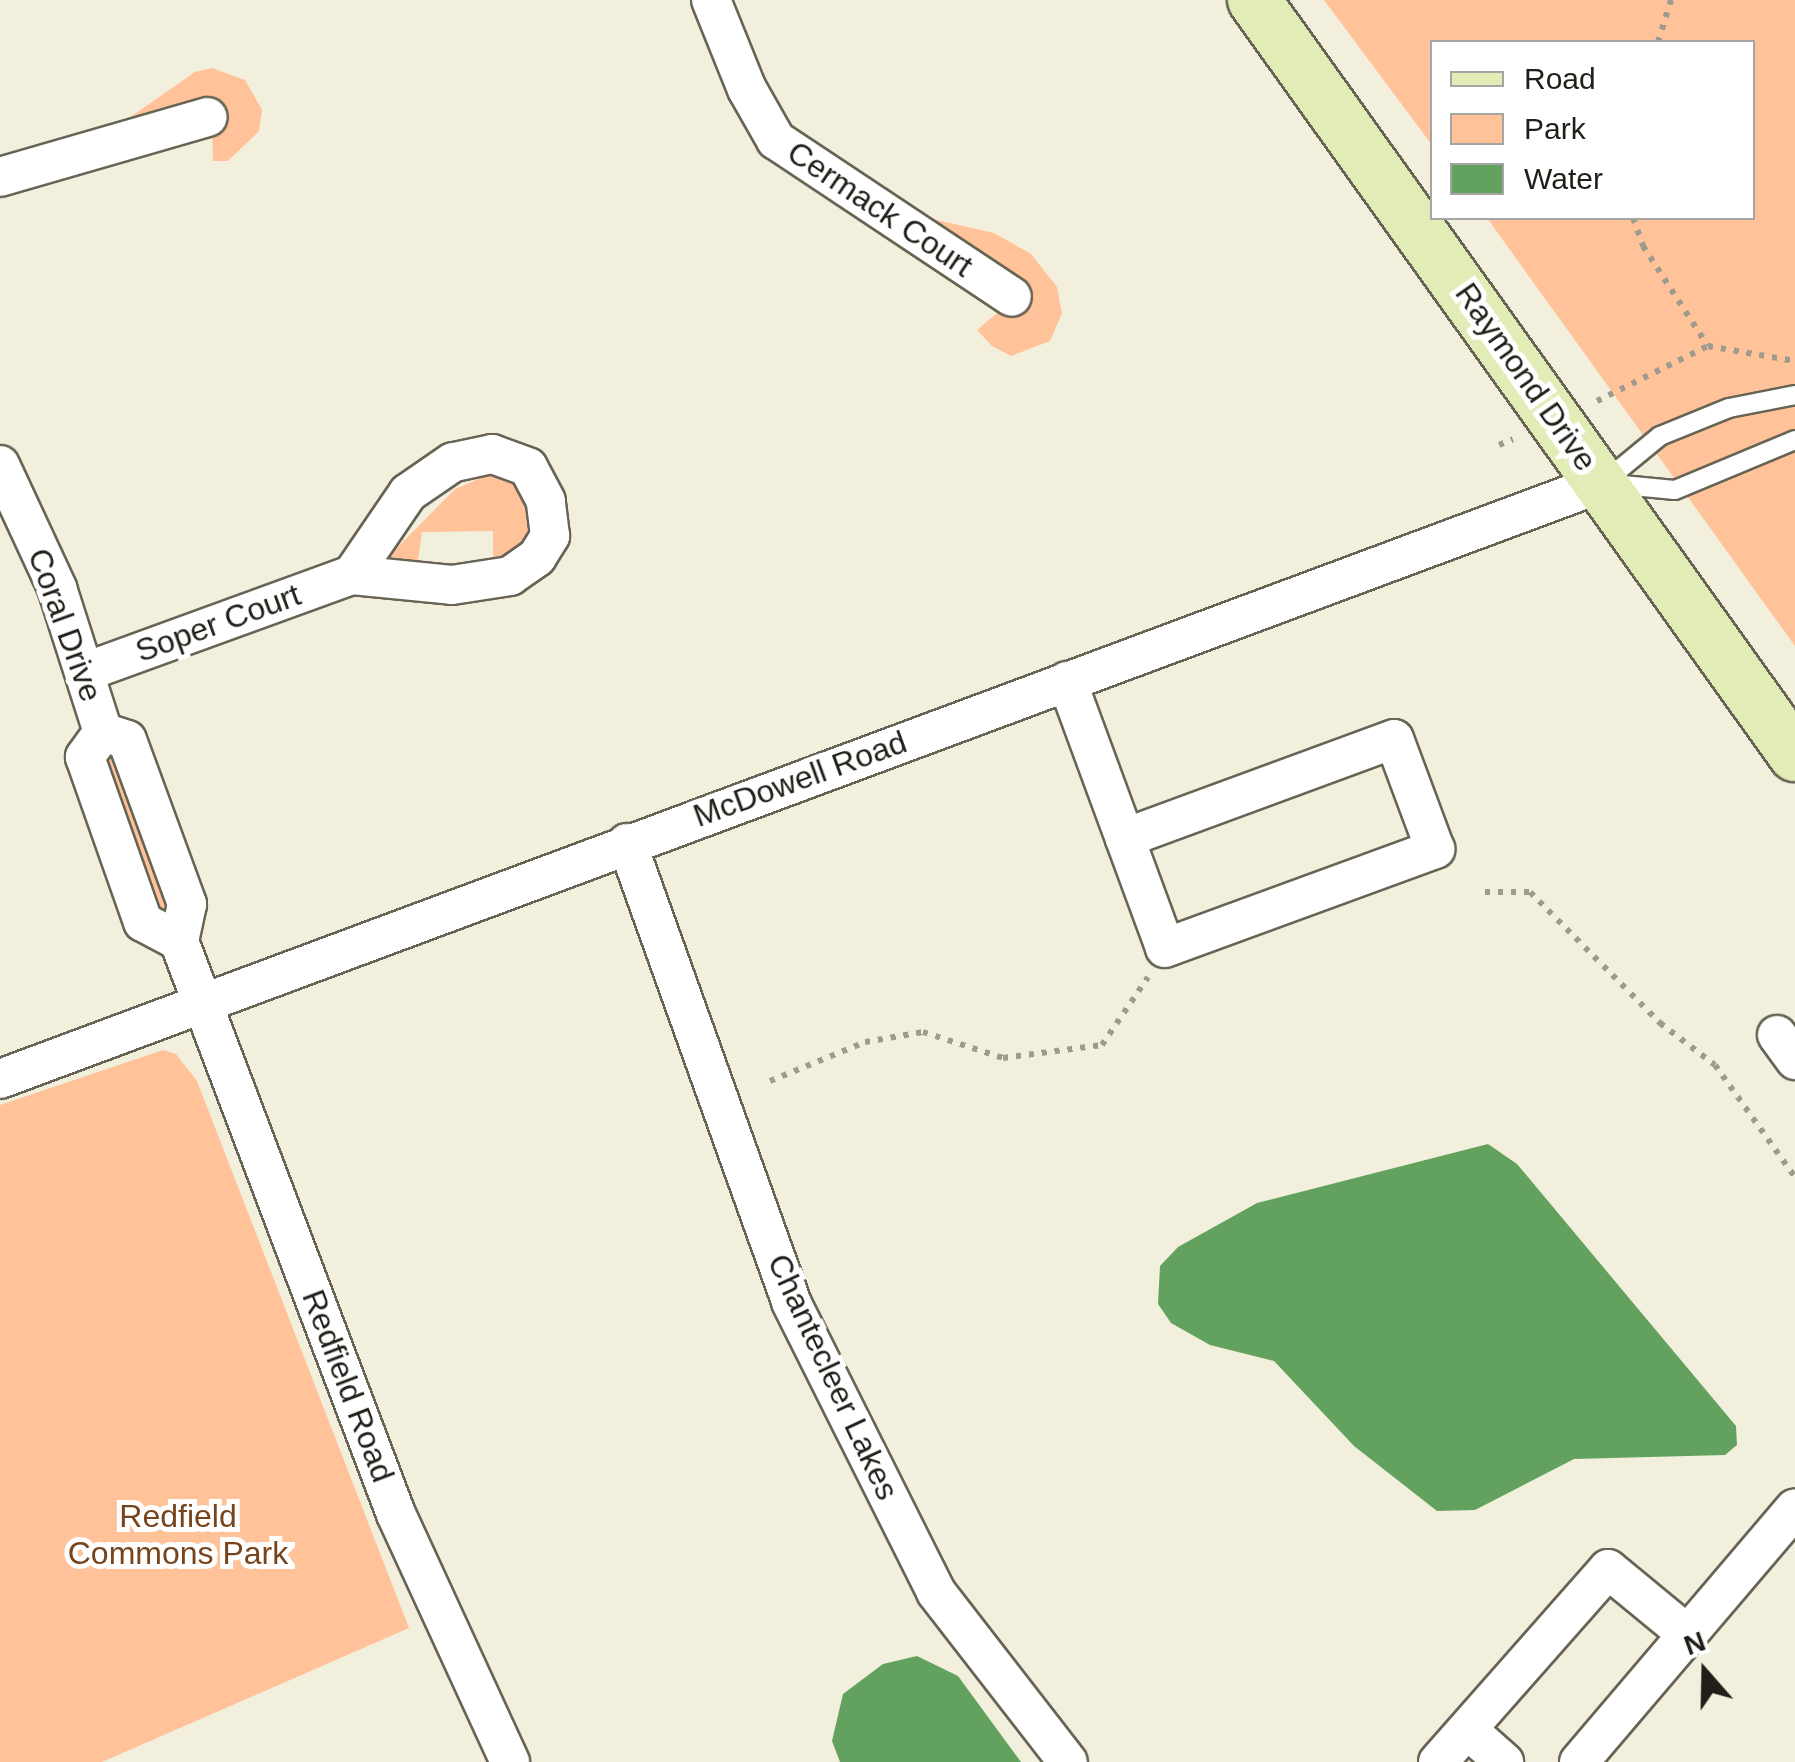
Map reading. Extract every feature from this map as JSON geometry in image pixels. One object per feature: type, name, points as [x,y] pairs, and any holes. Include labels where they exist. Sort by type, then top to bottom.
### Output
[{"type":"street","name":"Cermack Court","points":[[711,0],[747,90],[776,140],[1012,297]]},
{"type":"street","name":"Raymond Drive","points":[[1254,0],[1795,755]]},
{"type":"street","points":[[0,177],[208,117]]},
{"type":"street","name":"Soper Court","points":[[84,672],[352,574],[452,585],[510,576],[538,557],[550,536],[546,501],[528,468],[492,454],[453,462],[408,493],[352,574]]},
{"type":"street","name":"Coral Drive","points":[[0,465],[57,588],[103,732],[127,740],[187,904],[180,941],[204,1003]]},
{"type":"street","name":"McDowell Road","points":[[0,1079],[1602,483]]},
{"type":"street","points":[[1068,681],[1125,838],[1165,948],[1435,849],[1394,740],[1125,838]]},
{"type":"street","name":"Chantecleer Lakes","points":[[627,843],[791,1302],[936,1592],[1068,1762]]},
{"type":"street","name":"Redfield Road","points":[[204,1003],[396,1514],[510,1762]]},
{"type":"street","points":[[1579,1762],[1795,1508]]},
{"type":"street","points":[[1438,1762],[1608,1569],[1688,1636]]},
{"type":"street","points":[[1469,1731],[1504,1762]]},
{"type":"lane","points":[[1602,483],[1660,436],[1729,408],[1795,395]]},
{"type":"lane","points":[[1602,483],[1675,490],[1795,440]]},
{"type":"path","points":[[1659,40],[1671,0]]},
{"type":"path","points":[[1633,220],[1643,246],[1708,346]]},
{"type":"path","points":[[1604,398],[1708,346],[1795,361]]},
{"type":"path","points":[[1485,892],[1530,892],[1660,1023],[1715,1065],[1795,1177]]},
{"type":"path","points":[[770,1081],[865,1042],[923,1032],[1003,1058],[1102,1045],[1165,948]]},
{"type":"green space","points":[[1324,0],[1795,0],[1795,646],[1488,220],[1755,220],[1755,40],[1430,40],[1430,142]]},
{"type":"green space","points":[[212,68],[245,80],[262,110],[259,131],[228,161],[213,161],[212,130],[96,141],[195,72]]},
{"type":"green space","points":[[892,210],[994,233],[1031,254],[1057,287],[1062,313],[1050,341],[1011,356],[992,346],[977,330],[1002,309]]},
{"type":"green space","points":[[493,473],[514,481],[540,523],[523,556],[493,564],[493,531],[422,532],[417,566],[387,558],[455,489]]},
{"type":"green space","points":[[109,747],[177,914],[161,921],[102,751]]},
{"type":"green space","name":"Redfield Commons Park","points":[[163,1050],[176,1054],[197,1081],[409,1628],[102,1762],[0,1762],[0,1105]]},
{"type":"water","points":[[1488,1144],[1517,1164],[1736,1426],[1737,1445],[1725,1455],[1574,1459],[1475,1510],[1437,1511],[1354,1446],[1274,1361],[1210,1345],[1171,1323],[1158,1304],[1160,1266],[1178,1247],[1257,1203]]},
{"type":"water","points":[[917,1656],[958,1676],[1021,1762],[840,1762],[832,1741],[843,1694],[883,1664]]}]
